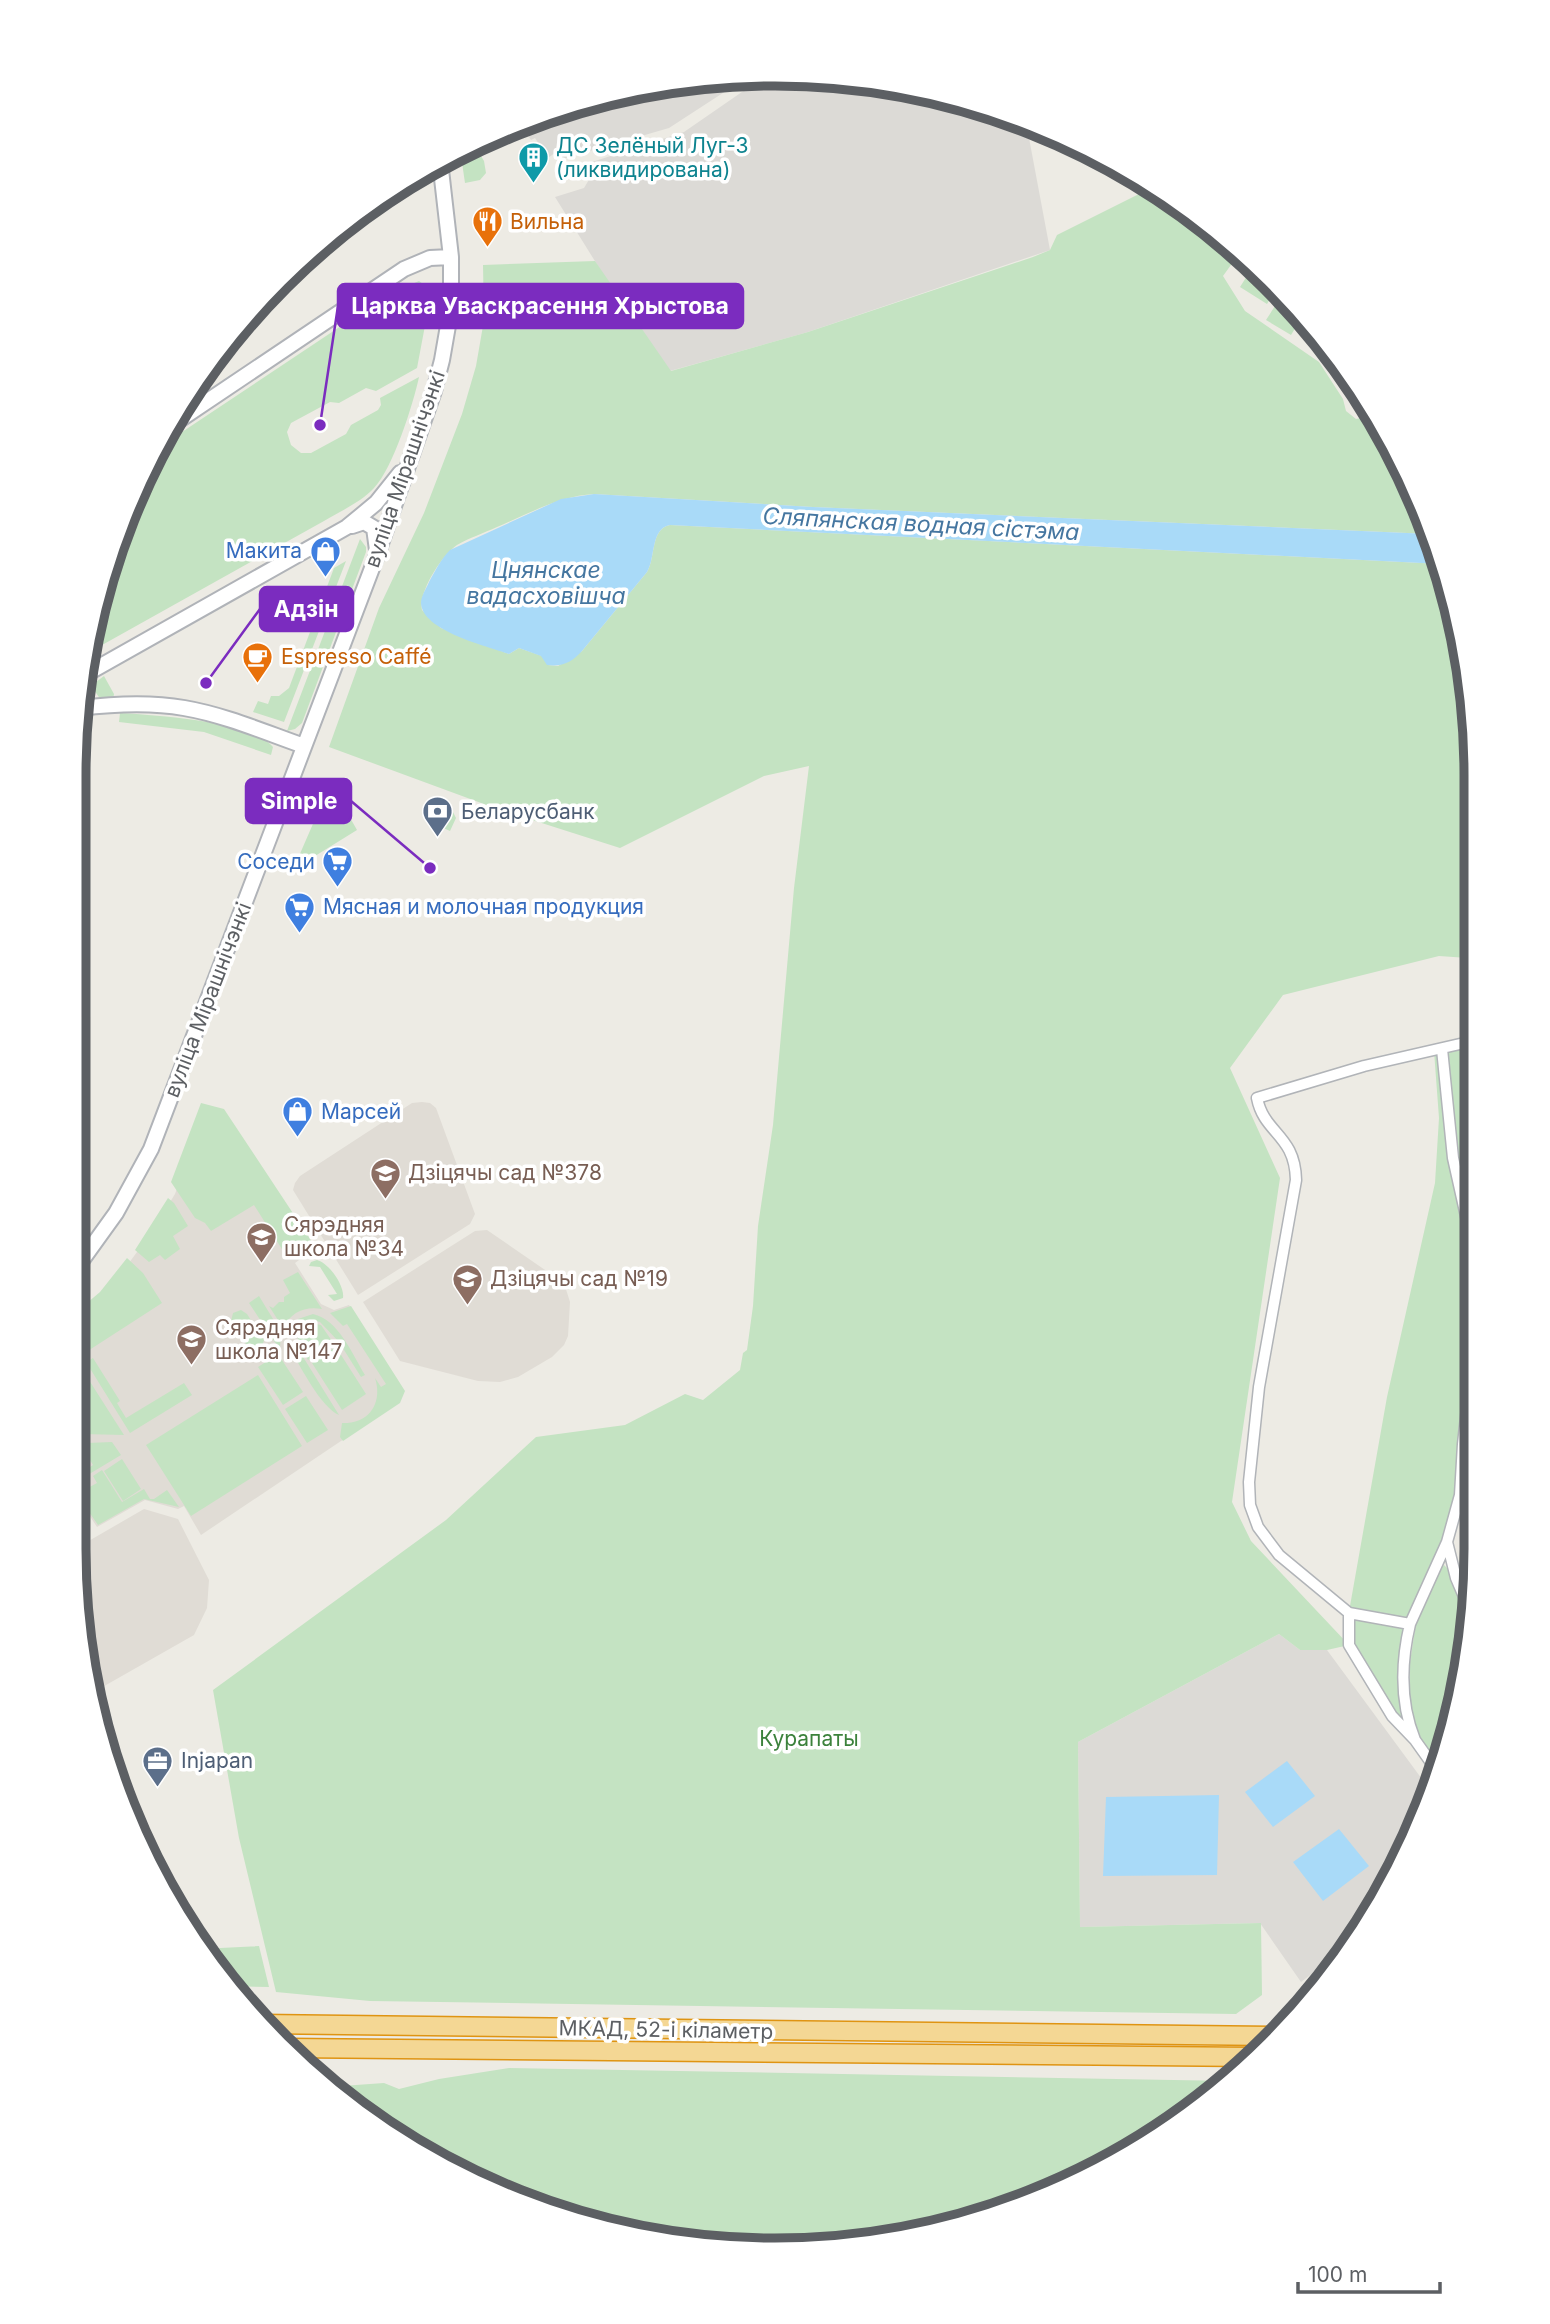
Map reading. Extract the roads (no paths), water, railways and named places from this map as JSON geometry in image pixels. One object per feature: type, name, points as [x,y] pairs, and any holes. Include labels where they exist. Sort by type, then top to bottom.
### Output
[{"type":"highway","name":"МКАД, 52-і кіламетр","points":[[277,2024],[1262,2036]]},
{"type":"highway","name":"МКАД, 52-і кіламетр","points":[[301,2048],[1240,2057]]},
{"type":"main road","name":"вуліца Мірашнічэнкі","points":[[86,1254],[116,1213],[151,1149],[377,555],[422,428],[442,360],[449,320],[451,257],[441,172]]},
{"type":"main road","points":[[188,414],[404,269],[430,258],[451,257]]},
{"type":"main road","points":[[94,669],[347,527],[366,513],[390,488],[411,458]]},
{"type":"main road","points":[[347,527],[364,522],[374,528],[377,555]]},
{"type":"main road","points":[[90,707],[183,708],[244,724],[304,746]]},
{"type":"street","points":[[1410,1623],[1349,1613],[1279,1555],[1258,1527],[1250,1505],[1249,1482],[1259,1387],[1296,1180],[1291,1150],[1266,1120],[1257,1098],[1352,1069],[1464,1044]]},
{"type":"street","points":[[1442,1049],[1452,1149],[1464,1207]]},
{"type":"street","points":[[1459,1185],[1464,1185]]},
{"type":"street","points":[[1415,1740],[1408,1721],[1404,1656],[1410,1623],[1447,1542],[1460,1495],[1464,1457]]},
{"type":"street","points":[[1447,1542],[1463,1594]]},
{"type":"street","points":[[1349,1613],[1349,1645],[1392,1716],[1415,1740],[1431,1762]]},
{"type":"water","name":"Цнянскае вадасховішча","points":[[594,494],[813,507],[1421,534],[1431,563],[670,525],[659,532],[656,538],[647,572],[582,651],[567,663],[547,665],[541,656],[519,648],[509,654],[457,636],[432,622],[424,613],[421,603],[423,595],[438,565],[450,550],[561,499]]},
{"type":"water","points":[[1287,1761],[1315,1796],[1273,1827],[1245,1792]]},
{"type":"water","points":[[1219,1795],[1217,1875],[1103,1876],[1106,1797]]},
{"type":"water","points":[[1339,1829],[1369,1866],[1323,1901],[1293,1862]]},
{"type":"place","name":"ДС Зелёный Луг-3 (ликвидирована)","points":[[533,185]]},
{"type":"place","name":"Вильна","points":[[487,249]]},
{"type":"place","name":"Царква Уваскрасення Хрыстова","points":[[320,425]]},
{"type":"place","name":"Макита","points":[[325,578]]},
{"type":"place","name":"Адзін","points":[[206,683]]},
{"type":"place","name":"Espresso Caffé","points":[[258,684]]},
{"type":"place","name":"Беларусбанк","points":[[438,839]]},
{"type":"place","name":"Simple","points":[[430,868]]},
{"type":"place","name":"Соседи","points":[[338,889]]},
{"type":"place","name":"Мясная и молочная продукция","points":[[300,934]]},
{"type":"place","name":"Марсей","points":[[298,1139]]},
{"type":"place","name":"Дзіцячы сад №378","points":[[385,1200]]},
{"type":"place","name":"Сярэдняя школа №34","points":[[261,1264]]},
{"type":"place","name":"Дзіцячы сад №19","points":[[467,1306]]},
{"type":"place","name":"Сярэдняя школа №147","points":[[192,1367]]},
{"type":"place","name":"Injapan","points":[[158,1788]]},
{"type":"water label","name":"Сляпянская водная сістэма","points":[[921,524]]},
{"type":"park label","name":"Курапаты","points":[[809,1739]]}]
